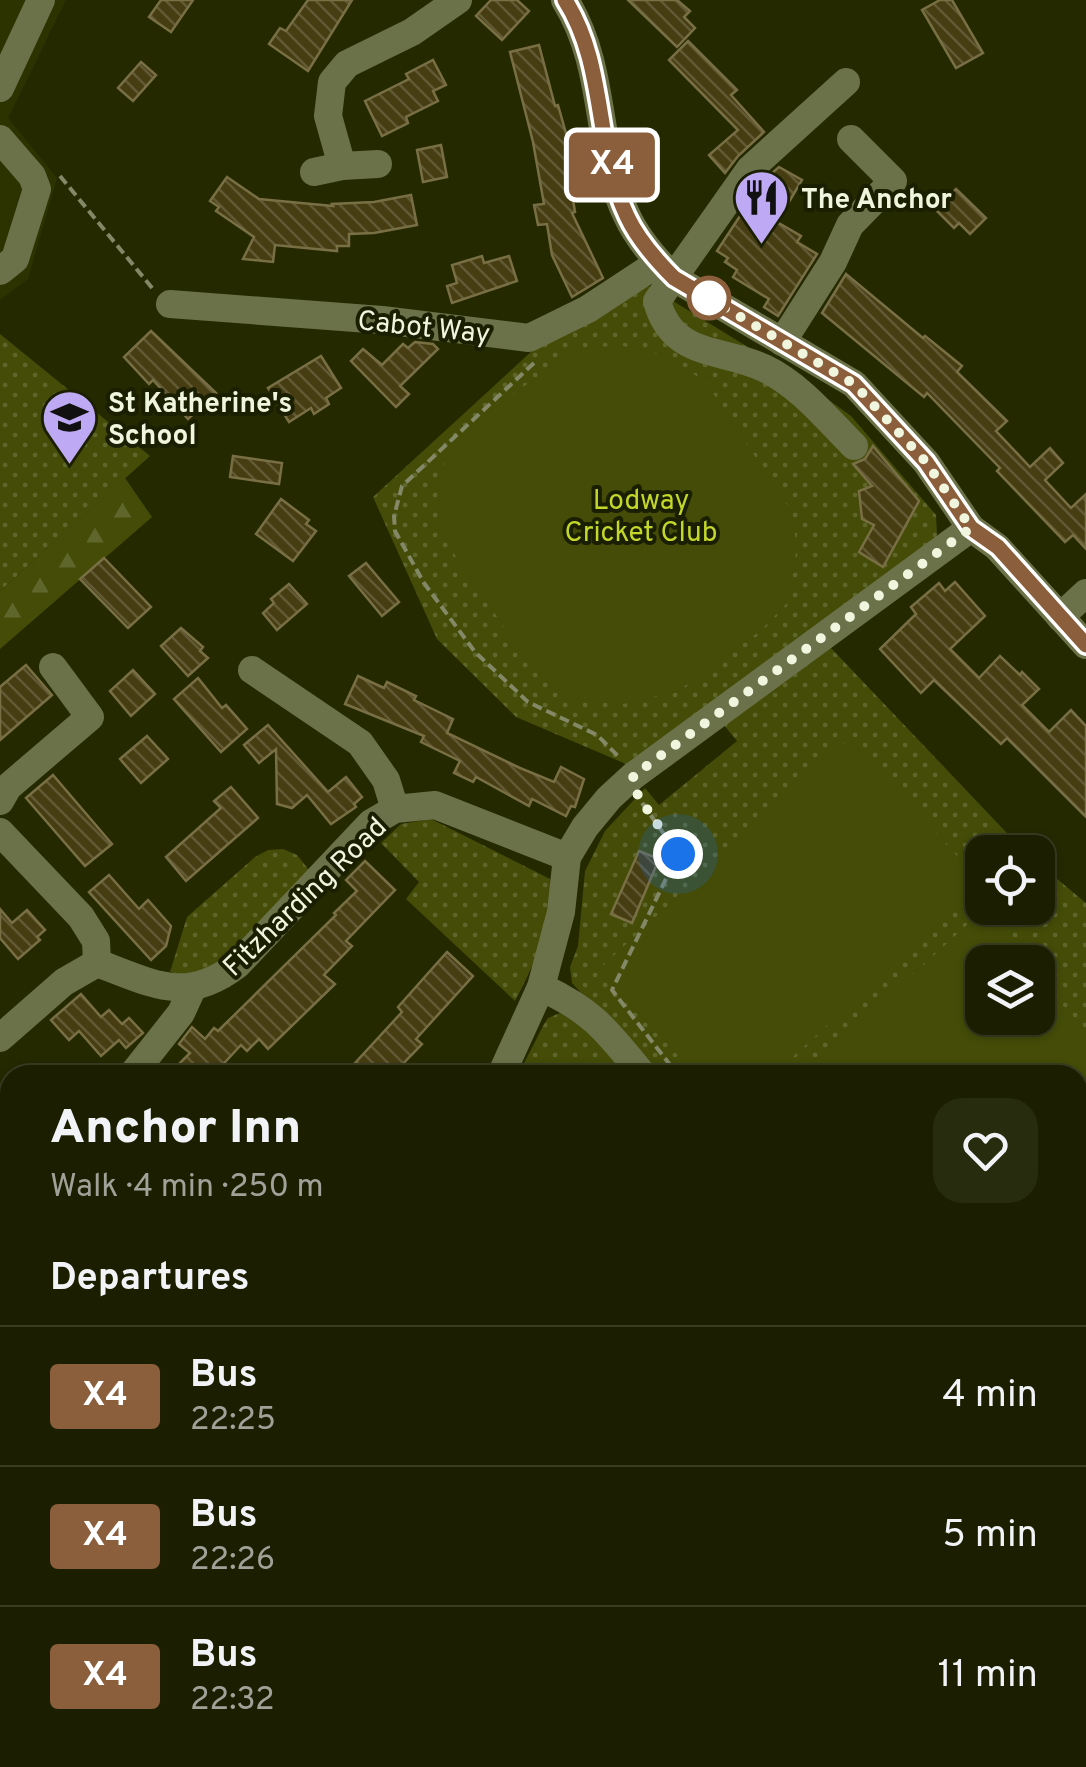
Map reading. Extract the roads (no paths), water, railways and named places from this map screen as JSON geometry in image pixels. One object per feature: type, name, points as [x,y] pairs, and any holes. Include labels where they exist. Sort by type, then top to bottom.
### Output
[{"type":"street","points":[[0,88],[41,0]]},
{"type":"street","points":[[342,166],[328,116],[332,82],[347,64],[412,32],[458,0]]},
{"type":"street","points":[[565,0],[592,58],[615,182],[626,216],[666,270],[821,363],[863,393],[926,462],[971,528],[998,547],[1086,645]]},
{"type":"street","points":[[846,82],[750,169],[666,270],[657,300],[662,320],[675,335],[718,356],[763,368],[806,397],[854,446]]},
{"type":"street","points":[[782,342],[833,262],[850,225],[892,181],[851,138]]},
{"type":"street","points":[[0,140],[32,176],[37,189],[14,259],[0,271]]},
{"type":"street","points":[[314,172],[378,164]]},
{"type":"street","name":"Cabot Way","points":[[170,304],[382,320],[529,338],[666,270]]},
{"type":"street","points":[[505,1065],[541,986],[561,912],[567,858],[585,827],[609,798],[633,776],[971,528]]},
{"type":"street","points":[[1060,617],[1086,593]]},
{"type":"street","points":[[0,801],[8,787],[90,717],[53,668]]},
{"type":"street","points":[[252,670],[360,743],[386,780],[395,809]]},
{"type":"street","name":"Fitzharding Road","points":[[96,964],[172,989],[192,989],[217,980],[236,965],[371,823],[395,809],[435,804],[567,858]]},
{"type":"street","points":[[0,832],[82,917],[96,941],[96,964],[64,982],[0,1038]]},
{"type":"street","points":[[541,986],[580,1006],[605,1028],[635,1065]]},
{"type":"street","points":[[140,1065],[181,1013],[192,989]]},
{"type":"place","name":"The Anchor","points":[[762,247]]},
{"type":"place","name":"St Katherine's School","points":[[69,467]]},
{"type":"park label","name":"Lodway Cricket Club","points":[[641,515]]}]
